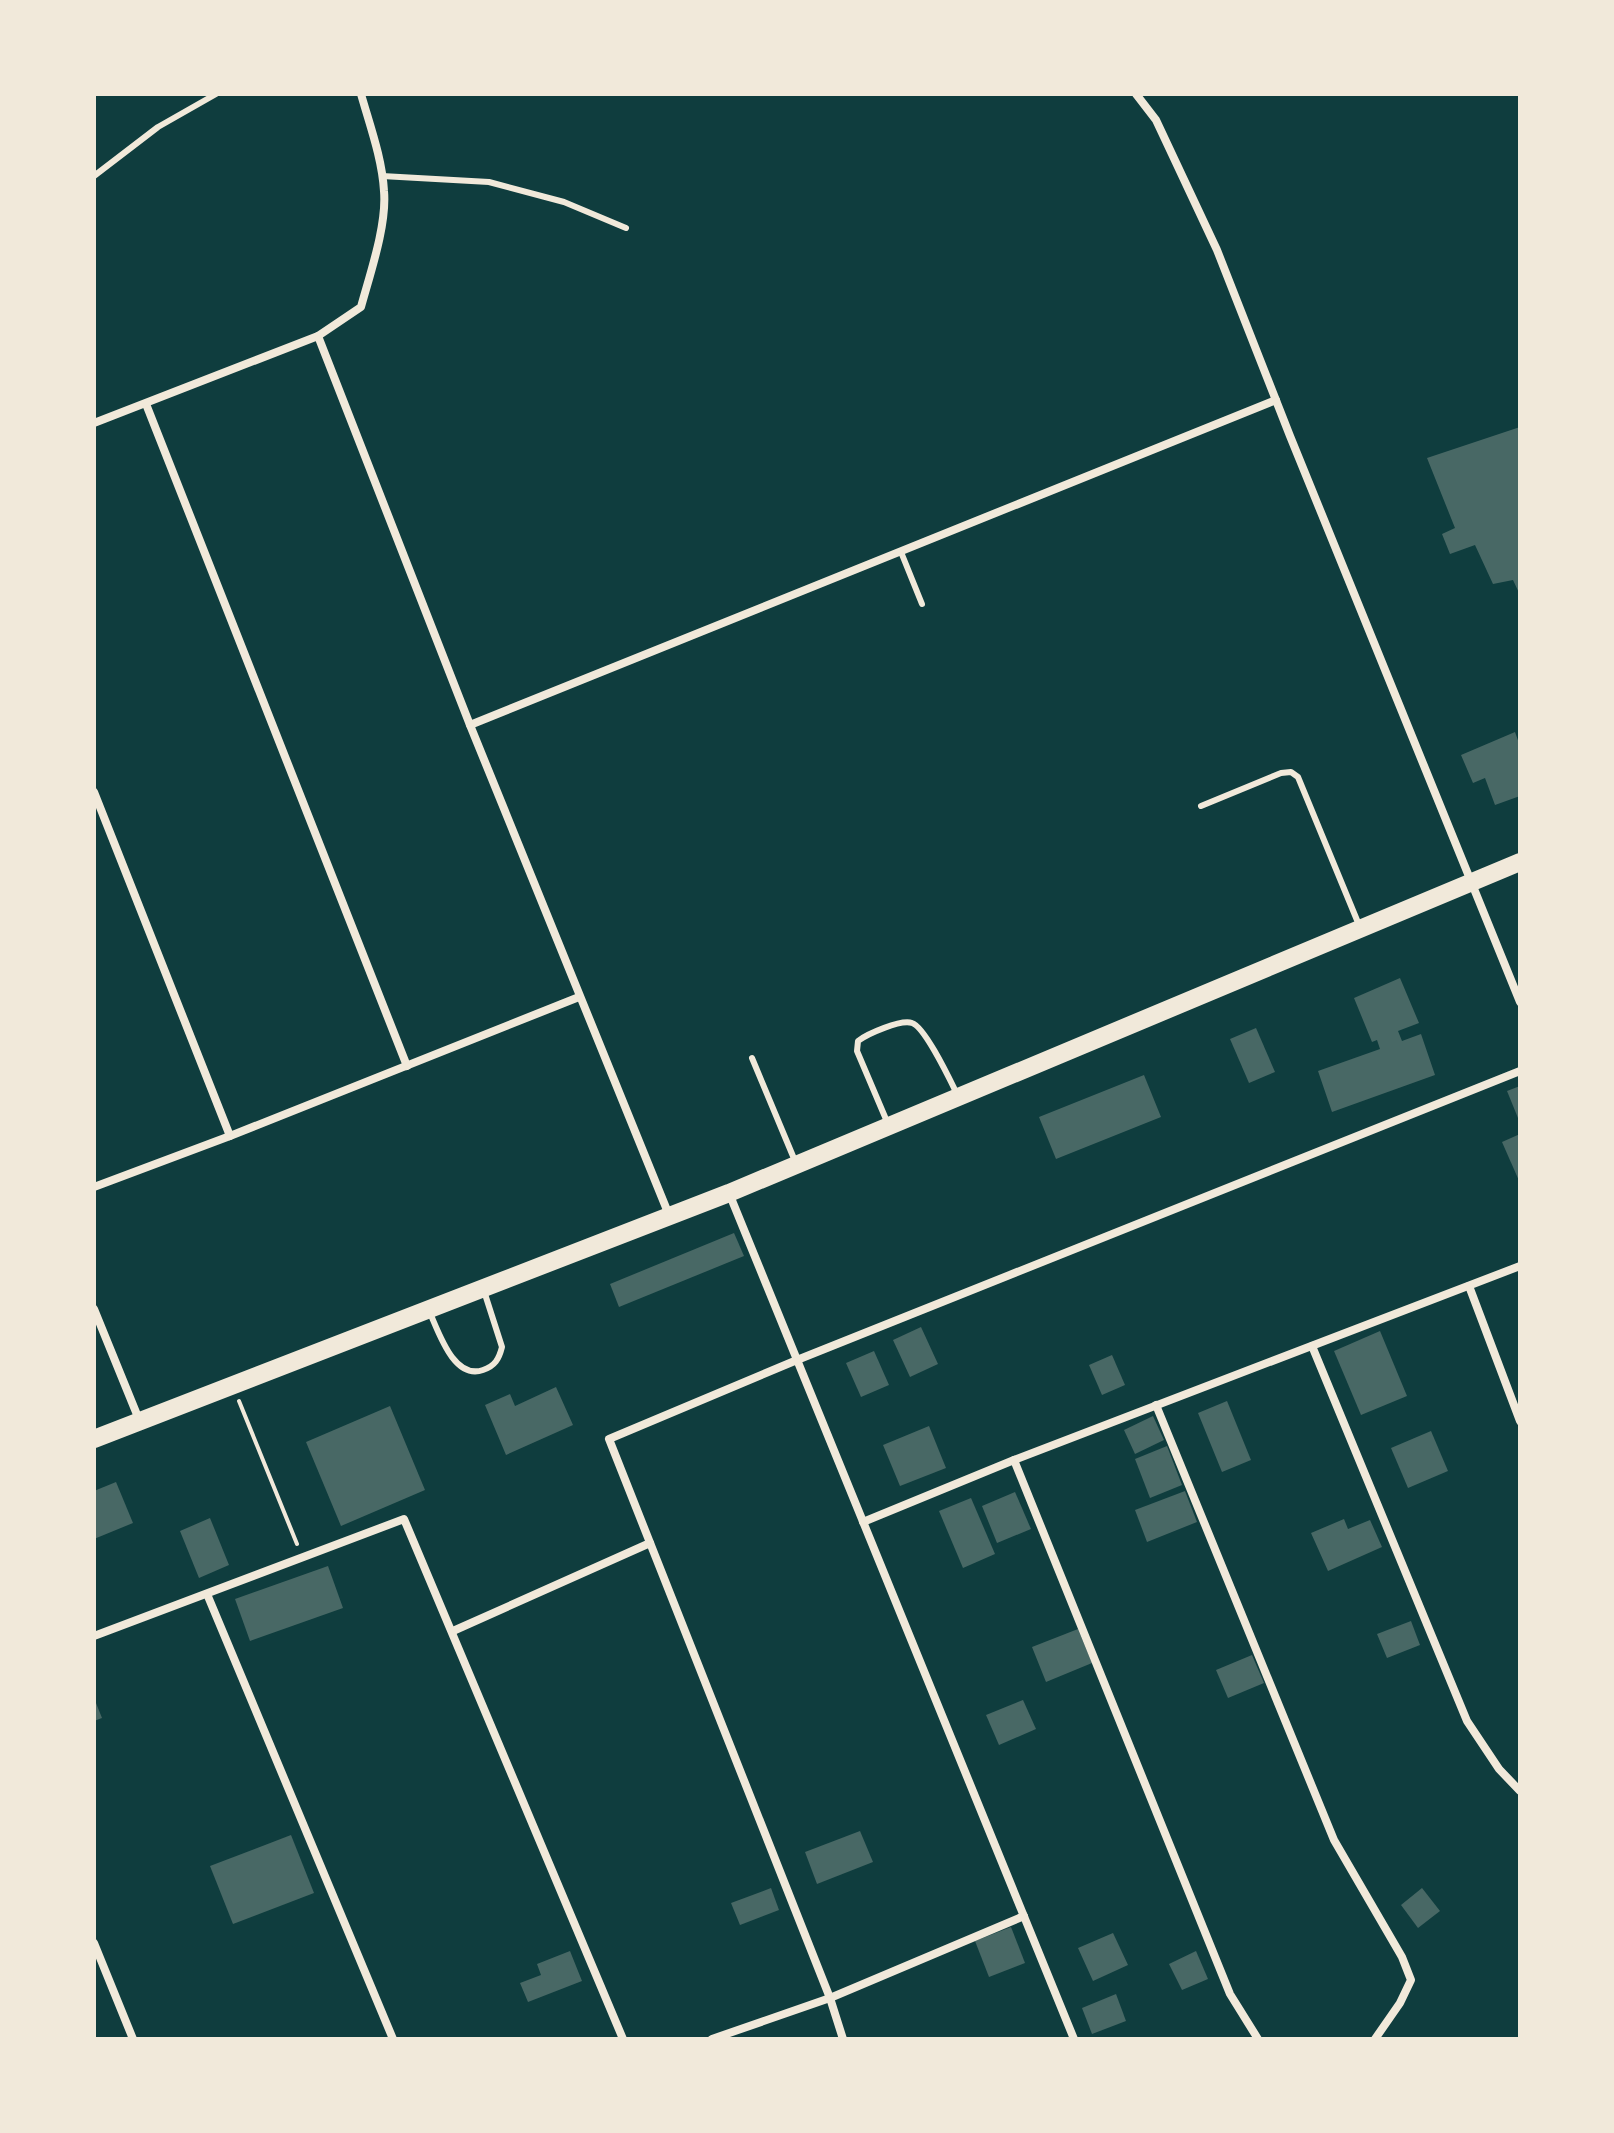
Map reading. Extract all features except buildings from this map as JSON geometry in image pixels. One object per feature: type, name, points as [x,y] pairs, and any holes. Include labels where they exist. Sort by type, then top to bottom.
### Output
[{"type":"main road","points":[[94,1439],[729,1193],[1520,862]]},
{"type":"street","points":[[94,423],[318,336],[361,307],[376,252],[385,194],[361,94]]},
{"type":"street","points":[[1136,94],[1156,120],[1217,250],[1520,1002]]},
{"type":"street","points":[[318,336],[470,725],[670,1216]]},
{"type":"street","points":[[470,725],[1276,400]]},
{"type":"street","points":[[146,404],[407,1066]]},
{"type":"street","points":[[94,792],[230,1136]]},
{"type":"street","points":[[94,1187],[579,997]]},
{"type":"street","points":[[843,2039],[830,1998],[609,1439],[797,1360],[1520,1071]]},
{"type":"street","points":[[729,1193],[1074,2039]]},
{"type":"street","points":[[863,1522],[1014,1460],[1520,1266]]},
{"type":"street","points":[[1469,1286],[1520,1421]]},
{"type":"street","points":[[94,1309],[141,1422]]},
{"type":"street","points":[[1312,1346],[1467,1721],[1499,1769],[1520,1791]]},
{"type":"street","points":[[1156,1405],[1334,1840],[1402,1957],[1411,1980],[1400,2003],[1375,2039]]},
{"type":"street","points":[[1014,1460],[1230,1994],[1258,2039]]},
{"type":"street","points":[[94,1636],[404,1519],[623,2039]]},
{"type":"street","points":[[453,1631],[650,1543]]},
{"type":"street","points":[[207,1594],[393,2039]]},
{"type":"street","points":[[712,2039],[830,1998],[1024,1916]]},
{"type":"street","points":[[94,1943],[133,2039]]},
{"type":"lane","points":[[94,176],[158,127],[216,94]]},
{"type":"lane","points":[[382,176],[489,182],[564,202],[626,228]]},
{"type":"lane","points":[[901,552],[922,604]]},
{"type":"lane","points":[[1201,806],[1281,773],[1291,772],[1298,777],[1361,928]]},
{"type":"lane","points":[[889,1126],[857,1051],[858,1041],[866,1035],[905,1022],[918,1026],[941,1061],[959,1097]]},
{"type":"lane","points":[[752,1058],[797,1165]]},
{"type":"lane","points":[[429,1310],[443,1343],[457,1363],[465,1370],[476,1372],[486,1369],[495,1364],[502,1347],[484,1289]]},
{"type":"path","points":[[233,1386],[303,1558]]}]
